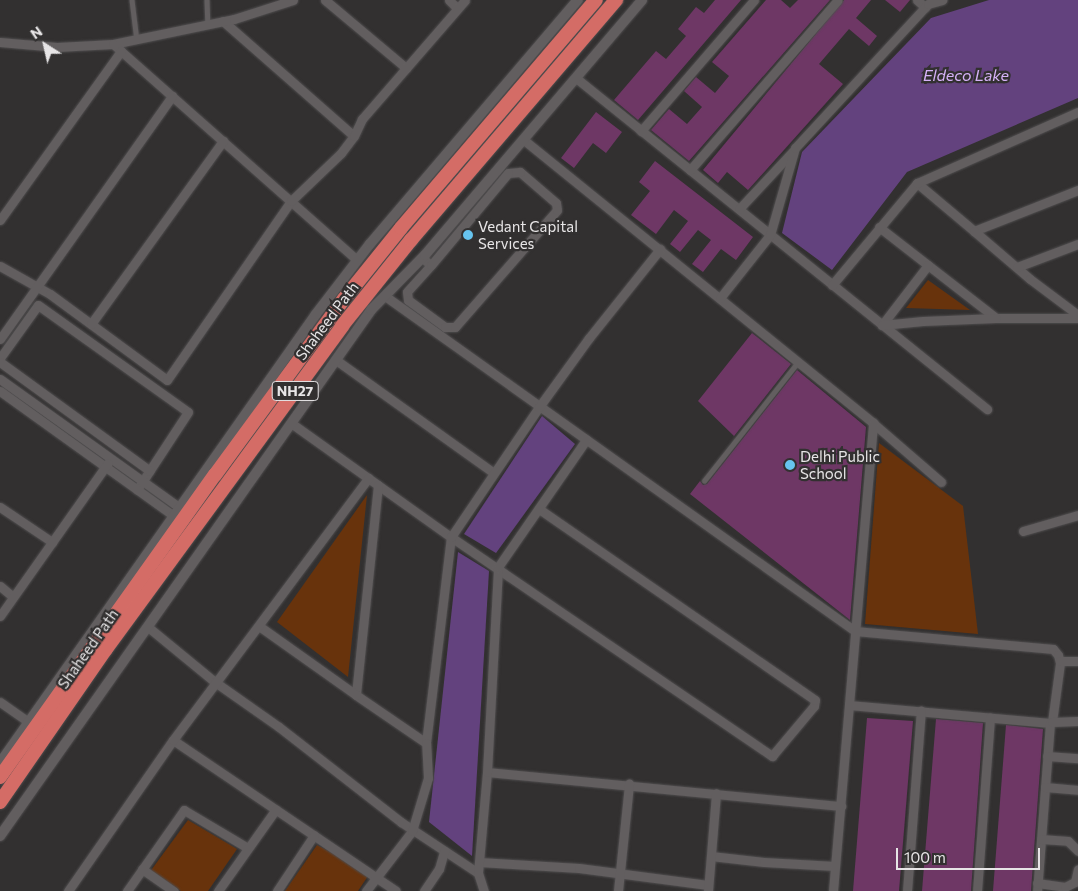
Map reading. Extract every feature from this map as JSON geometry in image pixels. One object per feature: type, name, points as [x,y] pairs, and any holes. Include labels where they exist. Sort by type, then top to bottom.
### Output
[{"type":"highway","name":"Shaheed Path","points":[[0,777],[215,475],[344,299],[401,228],[596,0]]},
{"type":"highway","name":"Shaheed Path","points":[[0,802],[106,649],[342,326],[411,240],[616,0]]},
{"type":"street","points":[[0,42],[117,48],[137,39],[223,21],[293,0]]},
{"type":"street","points":[[325,0],[406,68]]},
{"type":"street","points":[[449,0],[457,8]]},
{"type":"street","points":[[0,266],[37,287],[167,380],[291,201],[341,154],[354,136],[362,119],[465,0]]},
{"type":"street","points":[[0,836],[371,310],[473,207],[508,173],[520,172],[556,203],[557,210],[455,327],[445,328],[408,300],[408,292],[430,265],[473,207],[524,140],[642,0]]},
{"type":"street","points":[[641,131],[754,0]]},
{"type":"street","points":[[690,170],[838,0]]},
{"type":"street","points":[[917,0],[925,7]]},
{"type":"street","points":[[739,209],[925,7],[942,0]]},
{"type":"street","points":[[0,763],[316,314],[357,260],[573,2]]},
{"type":"street","points":[[223,21],[354,136]]},
{"type":"street","points":[[117,48],[357,260]]},
{"type":"street","points":[[0,220],[117,48]]},
{"type":"street","points":[[576,78],[986,409]]},
{"type":"street","points":[[0,339],[172,96]]},
{"type":"street","points":[[832,285],[916,183],[1078,112]]},
{"type":"street","points":[[524,140],[873,423],[941,482]]},
{"type":"street","points":[[90,324],[223,141]]},
{"type":"street","points":[[720,298],[770,235],[795,148]]},
{"type":"street","points":[[916,183],[1078,317]]},
{"type":"street","points":[[974,231],[1078,190]]},
{"type":"street","points":[[879,227],[996,318]]},
{"type":"street","points":[[1017,268],[1078,244]]},
{"type":"street","points":[[366,891],[375,876],[412,831],[428,778],[426,743],[451,536],[539,407],[589,338],[660,249]]},
{"type":"street","points":[[422,258],[430,265]]},
{"type":"street","points":[[882,325],[928,265]]},
{"type":"street","points":[[385,296],[855,631],[1053,649],[1060,661],[1047,756],[1037,887],[1065,887],[1075,882],[1078,869]]},
{"type":"street","points":[[0,358],[38,304],[188,412],[137,490]]},
{"type":"street","points":[[882,325],[996,318],[1078,317]]},
{"type":"street","points":[[336,360],[494,473]]},
{"type":"street","points":[[0,362],[150,471]]},
{"type":"street","points":[[0,379],[143,482],[177,512]]},
{"type":"street","points":[[0,390],[137,490],[177,512]]},
{"type":"street","points":[[291,423],[451,536],[772,756],[814,706],[815,700],[539,509]]},
{"type":"street","points":[[833,891],[873,423]]},
{"type":"street","points":[[484,891],[478,873],[487,772],[498,567],[586,440]]},
{"type":"street","points":[[0,616],[111,459]]},
{"type":"street","points":[[82,891],[70,888],[215,682],[259,626],[368,478]]},
{"type":"street","points":[[356,695],[378,485]]},
{"type":"street","points":[[0,507],[52,542]]},
{"type":"street","points":[[1023,530],[1078,515]]},
{"type":"street","points":[[0,586],[13,597]]},
{"type":"street","points":[[148,626],[215,682],[279,727],[412,831],[478,873]]},
{"type":"street","points":[[259,626],[426,743]]},
{"type":"street","points":[[1060,661],[1078,661]]},
{"type":"street","points":[[0,702],[29,722]]},
{"type":"street","points":[[849,704],[1051,722],[1078,721]]},
{"type":"street","points":[[907,891],[921,711]]},
{"type":"street","points":[[977,891],[990,717]]},
{"type":"street","points":[[173,740],[396,891]]},
{"type":"street","points":[[1047,756],[1078,758]]},
{"type":"street","points":[[487,772],[629,784],[840,806]]},
{"type":"street","points":[[618,891],[629,784]]},
{"type":"street","points":[[1045,787],[1078,790]]},
{"type":"street","points":[[479,862],[620,873],[708,888],[716,793]]},
{"type":"street","points":[[218,891],[276,809]]},
{"type":"street","points":[[127,891],[184,810],[248,848]]},
{"type":"street","points":[[277,891],[314,835]]},
{"type":"street","points":[[1041,839],[1068,841],[1078,851]]},
{"type":"street","points":[[424,891],[439,869],[444,851]]},
{"type":"street","points":[[711,856],[764,862],[836,866]]},
{"type":"street","points":[[142,870],[174,891]]},
{"type":"lane","points":[[132,0],[137,39]]},
{"type":"lane","points":[[207,0],[208,24]]},
{"type":"lane","points":[[704,481],[798,362]]},
{"type":"shaded area","points":[[928,280],[970,310],[906,308]]},
{"type":"shaded area","points":[[879,443],[963,506],[978,634],[865,624]]},
{"type":"shaded area","points":[[367,495],[348,677],[277,622]]},
{"type":"shaded area","points":[[188,820],[237,849],[208,891],[181,891],[149,873]]},
{"type":"shaded area","points":[[317,845],[370,873],[358,891],[285,891]]},
{"type":"water","name":"Eldeco Lake","points":[[989,0],[1078,0],[1078,98],[907,172],[832,270],[782,233],[802,152],[931,18]]},
{"type":"water","points":[[542,416],[575,444],[496,553],[464,534]]},
{"type":"water","points":[[458,552],[489,571],[472,856],[429,822]]},
{"type":"building","points":[[715,0],[741,0],[638,120],[614,100],[656,51],[666,59],[686,36],[678,29],[696,7],[704,13]]},
{"type":"building","points":[[766,0],[781,0],[790,8],[798,0],[830,0],[689,161],[651,130],[669,109],[687,124],[702,107],[684,91],[696,77],[715,93],[729,76],[712,62]]},
{"type":"building","points":[[844,0],[871,0],[856,18],[877,36],[869,46],[849,29],[819,64],[843,84],[748,190],[727,172],[718,183],[703,170]]},
{"type":"building","points":[[885,0],[910,0],[900,12]]},
{"type":"building","points":[[596,112],[622,132],[606,153],[593,143],[574,168],[561,158]]},
{"type":"building","points":[[655,161],[753,237],[736,260],[721,249],[703,272],[692,264],[711,240],[698,230],[680,252],[670,244],[688,221],[674,210],[656,234],[631,215],[650,191],[639,182]]},
{"type":"building","points":[[752,333],[791,364],[727,445],[734,436],[698,401]]},
{"type":"building","name":"Delhi Public School","points":[[797,370],[866,427],[850,620],[690,494],[700,481],[703,485],[707,484]]},
{"type":"building","points":[[867,718],[913,721],[899,891],[853,891]]},
{"type":"building","points":[[936,719],[983,723],[971,891],[922,891]]},
{"type":"building","points":[[1006,725],[1043,729],[1031,891],[993,891]]},
{"type":"place","name":"Vedant Capital Services","points":[[468,235]]},
{"type":"place","name":"Delhi Public School","points":[[790,465]]}]
